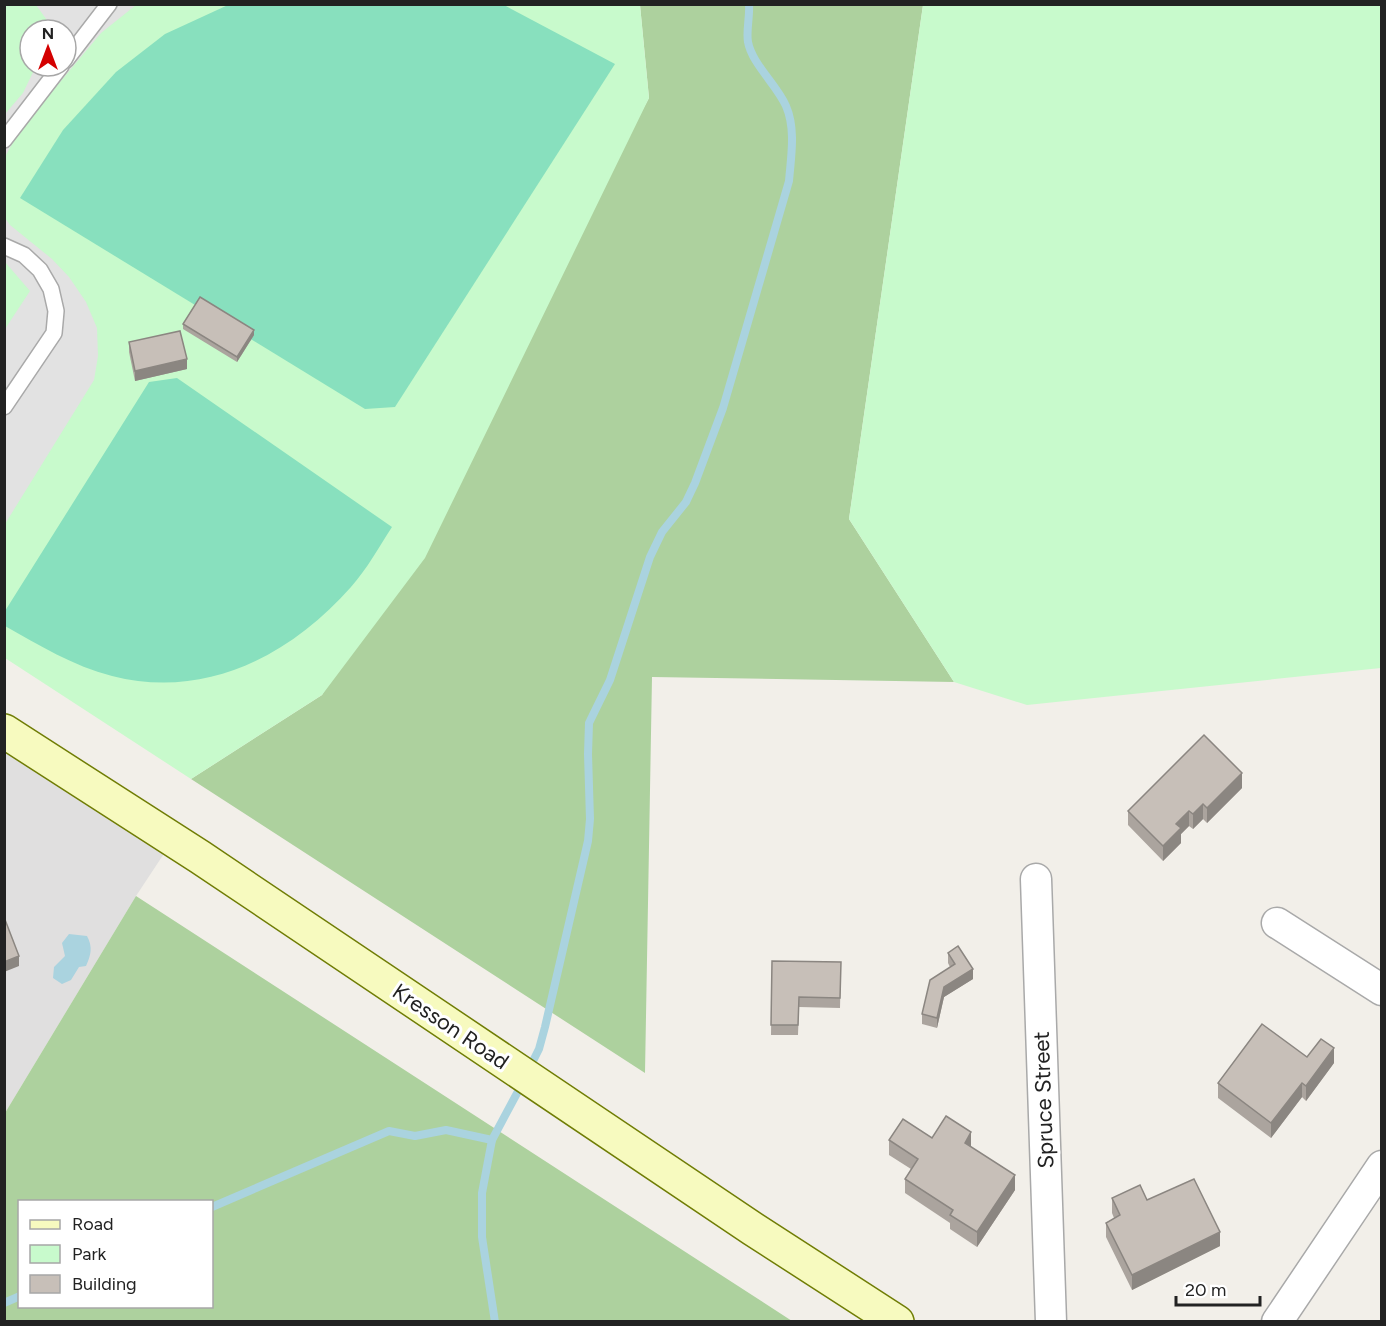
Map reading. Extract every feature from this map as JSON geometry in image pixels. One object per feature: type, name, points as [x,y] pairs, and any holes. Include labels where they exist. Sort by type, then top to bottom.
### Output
[{"type":"main road","name":"Kresson Road","points":[[4,732],[200,857],[753,1229],[897,1322]]},
{"type":"street","name":"Spruce Street","points":[[1036,879],[1051,1322]]},
{"type":"street","points":[[1277,924],[1382,990]]},
{"type":"street","points":[[1278,1322],[1382,1166]]},
{"type":"lane","points":[[78,44],[109,4]]},
{"type":"lane","points":[[4,140],[52,78]]},
{"type":"lane","points":[[4,246],[24,255],[40,270],[51,289],[56,311],[54,333],[4,407]]},
{"type":"shaded area","points":[[36,5],[136,5],[101,33],[78,60],[78,18],[45,18]]},
{"type":"shaded area","points":[[30,78],[63,78],[19,131],[5,157],[5,114],[23,93]]},
{"type":"shaded area","points":[[5,218],[10,225],[52,259],[69,277],[86,302],[97,328],[98,356],[94,380],[5,524],[5,329],[30,291],[5,262]]},
{"type":"shaded area","points":[[5,731],[173,840],[136,896],[5,1113]]},
{"type":"green space","points":[[4,5],[640,5],[649,98],[425,558],[322,695],[191,779],[5,658]]},
{"type":"green space","points":[[228,5],[504,5],[615,64],[395,407],[365,409],[20,198],[63,130],[116,72],[165,34]]},
{"type":"green space","points":[[640,5],[923,5],[849,519],[954,682],[652,677],[645,1073],[191,779],[322,695],[649,98]]},
{"type":"green space","points":[[923,5],[1381,5],[1381,668],[1027,705],[954,682],[849,519]]},
{"type":"green space","points":[[177,378],[392,527],[351,587],[327,612],[273,652],[244,666],[212,677],[180,682],[146,682],[98,672],[57,654],[5,626],[5,611],[149,382]]},
{"type":"green space","points":[[136,896],[792,1321],[5,1321],[5,1113]]},
{"type":"water","points":[[69,934],[87,936],[91,951],[86,966],[79,967],[71,980],[62,984],[53,978],[54,967],[65,956],[62,943]]},
{"type":"building","points":[[200,297],[254,330],[237,357],[183,324]]},
{"type":"building","points":[[180,331],[187,359],[135,371],[129,342]]},
{"type":"building","points":[[1204,735],[1242,773],[1207,808],[1203,804],[1193,814],[1189,811],[1176,824],[1181,828],[1163,846],[1128,811]]},
{"type":"building","points":[[4,917],[19,956],[4,962]]},
{"type":"building","points":[[958,946],[973,969],[944,987],[937,1018],[922,1014],[930,980],[955,964],[948,953]]},
{"type":"building","points":[[772,961],[841,962],[840,998],[799,997],[798,1025],[771,1025]]},
{"type":"building","points":[[1262,1024],[1307,1057],[1321,1039],[1334,1048],[1306,1086],[1302,1083],[1271,1123],[1218,1083]]},
{"type":"building","points":[[946,1116],[971,1132],[965,1143],[1015,1175],[977,1232],[950,1215],[953,1210],[905,1179],[918,1159],[889,1140],[903,1119],[932,1138]]},
{"type":"building","points":[[1194,1179],[1220,1232],[1132,1275],[1106,1223],[1120,1215],[1112,1198],[1140,1185],[1147,1200]]},
{"type":"waterway","points":[[528,1071],[539,1049],[545,1027],[588,841],[590,819],[589,723],[610,680],[650,557],[662,532],[686,502],[723,408],[789,181],[792,143],[789,115],[782,98],[750,50],[748,42],[749,4]]},
{"type":"waterway","points":[[495,1322],[482,1237],[482,1193],[492,1140],[523,1082]]},
{"type":"waterway","points":[[213,1207],[389,1131],[415,1136],[446,1130],[492,1140]]},
{"type":"waterway","points":[[4,1303],[18,1297]]}]
